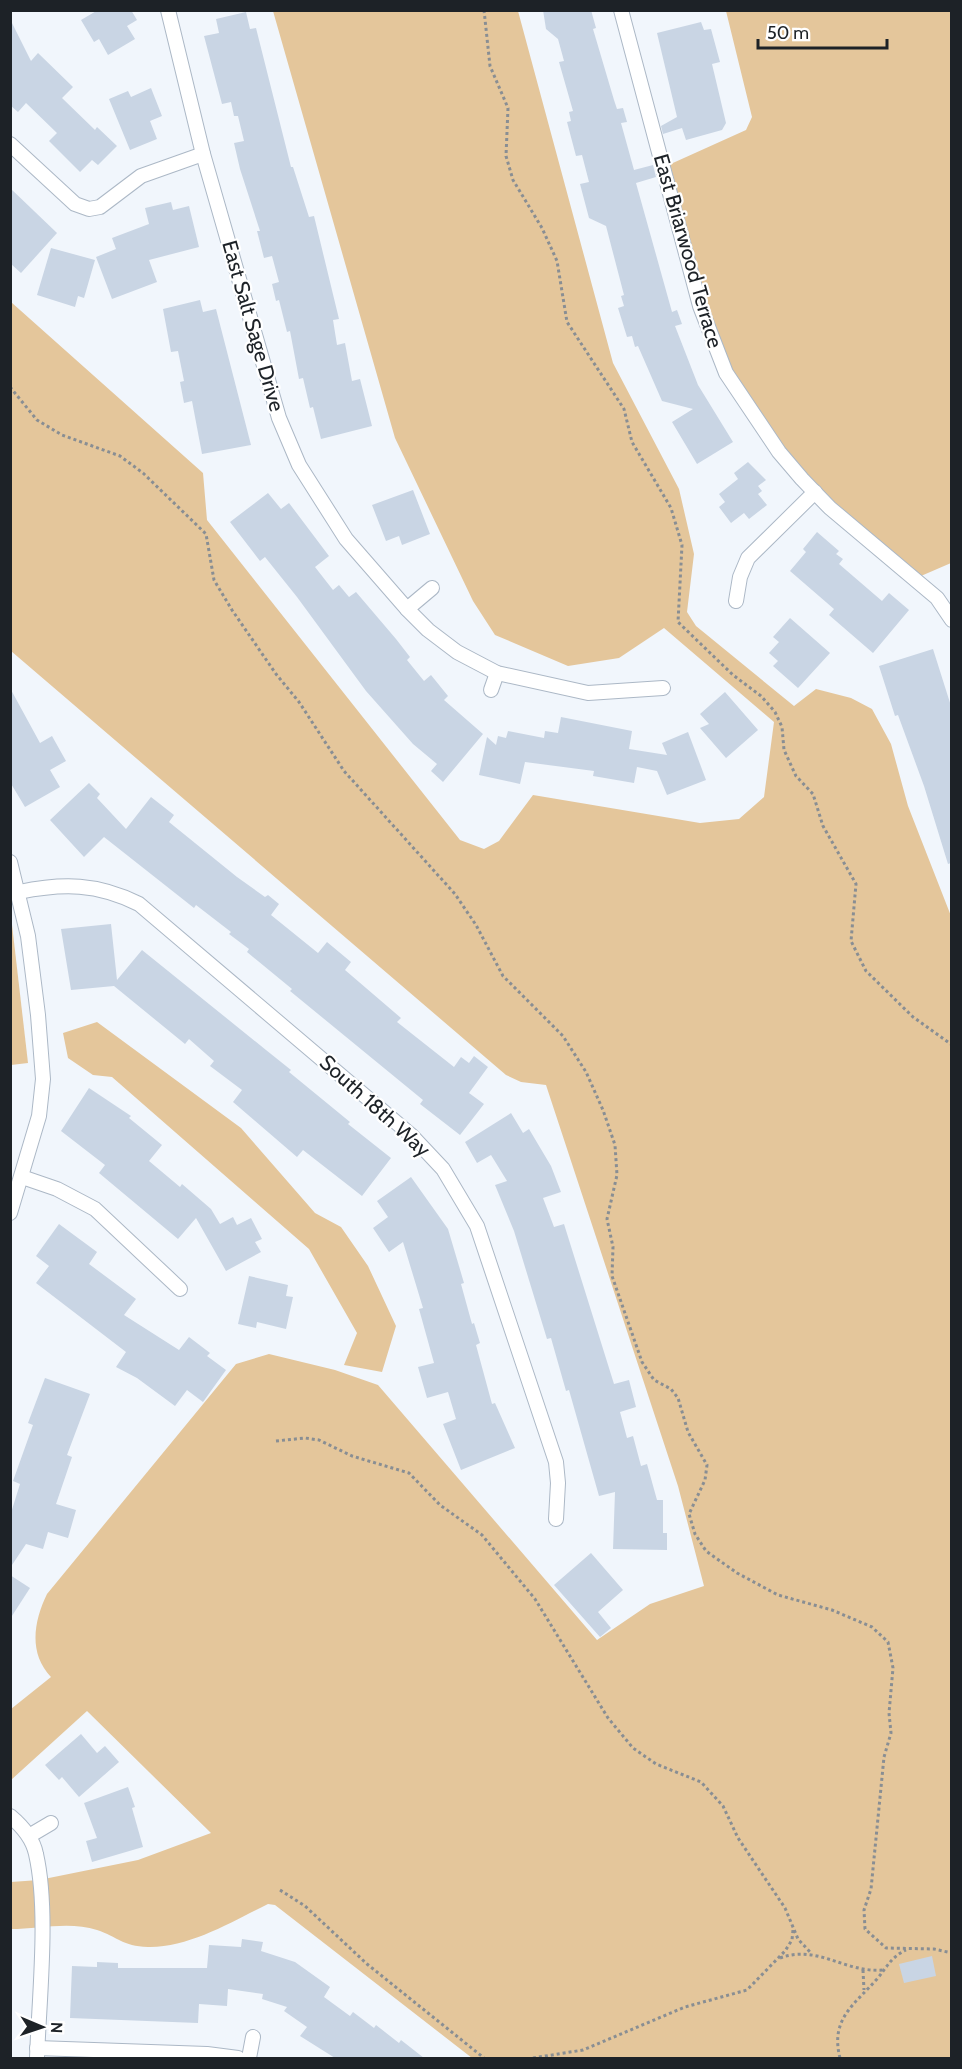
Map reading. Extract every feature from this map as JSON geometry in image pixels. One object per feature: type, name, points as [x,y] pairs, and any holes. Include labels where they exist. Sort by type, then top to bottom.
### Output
[{"type":"street","name":"East Salt Sage Drive","points":[[168,10],[203,154],[279,418],[299,465],[346,539],[428,630],[457,652],[496,673],[588,693],[663,688]]},
{"type":"street","name":"East Briarwood Terrace","points":[[621,10],[690,271],[714,345],[746,405],[779,452],[815,492],[937,598],[951,620]]},
{"type":"street","points":[[10,144],[75,204],[88,209],[100,207],[141,176],[203,154]]},
{"type":"street","points":[[736,601],[740,577],[748,558],[815,492]]},
{"type":"street","points":[[407,609],[432,588]]},
{"type":"street","points":[[491,690],[496,673]]},
{"type":"street","points":[[10,862],[19,892],[38,1015],[43,1079],[39,1116],[10,1213]]},
{"type":"street","name":"South 18th Way","points":[[19,892],[57,885],[86,885],[108,890],[139,903],[411,1135],[436,1161],[457,1189],[477,1226],[549,1436],[558,1483],[556,1520]]},
{"type":"street","points":[[22,1177],[57,1189],[95,1209],[180,1289]]},
{"type":"street","points":[[10,1816],[29,1836],[36,1853],[41,1914],[37,2053],[207,2054],[238,2058]]},
{"type":"street","points":[[29,1836],[51,1823]]},
{"type":"street","points":[[249,2058],[253,2037]]},
{"type":"path","points":[[484,10],[490,66],[508,108],[506,156],[513,180],[542,228],[557,261],[567,322],[624,409],[633,442],[671,508],[682,545],[678,622],[733,675],[761,696],[775,712],[782,727],[784,750],[792,767],[813,794],[823,826],[856,884],[851,941],[866,971],[913,1017],[951,1045]]},
{"type":"path","points":[[10,387],[37,420],[62,435],[120,456],[143,473],[206,534],[214,580],[255,644],[299,702],[344,771],[455,894],[476,925],[503,976],[563,1036],[585,1072],[603,1110],[615,1145],[617,1174],[607,1219],[613,1247],[612,1276],[642,1362],[654,1380],[671,1389],[678,1398],[688,1432],[707,1465],[705,1480],[689,1514],[695,1534],[706,1551],[737,1573],[778,1595],[832,1610],[872,1627],[888,1642],[893,1668],[889,1713],[891,1733],[884,1757],[871,1889],[864,1910],[865,1929],[886,1948],[890,1960]]},
{"type":"path","points":[[276,1441],[305,1438],[319,1440],[352,1456],[409,1473],[440,1504],[482,1535],[535,1599],[608,1718],[633,1748],[656,1764],[701,1782],[723,1806],[738,1838],[773,1886],[798,1939],[810,1952],[862,1969],[883,1970]]},
{"type":"path","points":[[280,1890],[305,1906],[367,1964],[484,2058]]},
{"type":"path","points":[[533,2058],[584,2050],[684,2007],[747,1989],[792,1941],[794,1927]]},
{"type":"path","points":[[886,1948],[934,1949],[951,1953]]},
{"type":"path","points":[[840,2058],[838,2029],[848,2007],[890,1960],[910,1948]]},
{"type":"path","points":[[777,1959],[810,1952]]},
{"type":"path","points":[[862,1969],[864,1991]]},
{"type":"shaded area","points":[[273,11],[518,11],[613,363],[679,489],[694,554],[687,612],[696,626],[794,706],[816,689],[851,698],[872,709],[891,744],[908,806],[951,916],[951,2058],[472,2058],[275,1905],[268,1904],[195,1938],[163,1946],[132,1945],[87,1927],[54,1926],[11,1929],[11,1882],[39,1880],[138,1860],[211,1833],[87,1711],[11,1780],[11,1709],[51,1677],[39,1658],[36,1647],[36,1626],[47,1594],[236,1364],[269,1354],[335,1370],[378,1385],[597,1640],[650,1604],[704,1586],[678,1486],[546,1085],[521,1082],[506,1075],[11,651],[11,302],[203,473],[207,520],[460,840],[484,849],[499,841],[533,795],[700,823],[739,819],[764,797],[774,722],[664,628],[619,658],[568,666],[495,635],[473,601],[395,438]]},
{"type":"shaded area","points":[[726,11],[951,11],[951,563],[914,579],[830,508],[726,373],[664,167],[746,130],[752,117]]},
{"type":"shaded area","points":[[11,916],[28,1063],[10,1065]]},
{"type":"shaded area","points":[[97,1022],[241,1128],[315,1213],[341,1227],[368,1266],[396,1326],[382,1372],[344,1365],[357,1333],[309,1249],[112,1077],[93,1075],[68,1058],[63,1033]]},
{"type":"building","points":[[98,10],[131,10],[137,20],[127,26],[135,39],[108,55],[99,39],[94,42],[81,20]]},
{"type":"building","points":[[543,10],[591,10],[596,28],[593,29],[614,100],[617,109],[623,108],[627,122],[621,123],[634,170],[653,165],[656,177],[636,183],[672,312],[677,310],[682,324],[675,326],[698,385],[733,442],[697,464],[672,422],[693,409],[662,401],[638,346],[635,347],[632,336],[627,337],[618,308],[624,306],[621,296],[624,295],[606,226],[589,218],[580,184],[589,182],[582,155],[576,156],[567,122],[571,121],[569,112],[573,111],[559,62],[564,61],[558,39],[546,29]]},
{"type":"building","points":[[246,12],[250,29],[256,28],[291,167],[293,167],[309,217],[314,216],[339,319],[333,320],[337,345],[345,343],[352,381],[360,379],[372,426],[321,439],[303,378],[299,379],[290,331],[287,332],[279,300],[276,301],[272,284],[279,282],[272,256],[264,258],[257,231],[260,231],[240,169],[234,143],[244,141],[238,116],[234,116],[231,102],[222,104],[204,36],[219,33],[216,19]]},
{"type":"building","points":[[10,19],[31,61],[38,53],[73,87],[62,98],[95,130],[97,127],[117,146],[98,165],[92,160],[80,172],[49,141],[57,133],[26,103],[18,112],[10,105]]},
{"type":"building","points":[[701,22],[704,30],[711,29],[720,62],[712,64],[726,123],[722,130],[686,140],[682,128],[663,134],[661,126],[677,117],[657,33]]},
{"type":"building","points":[[151,88],[162,116],[150,121],[157,139],[130,150],[109,99],[128,91],[131,97]]},
{"type":"building","points":[[10,188],[57,233],[21,273],[10,263]]},
{"type":"building","points":[[171,202],[173,210],[189,206],[199,247],[149,260],[157,282],[112,299],[96,257],[116,249],[112,238],[149,224],[145,208]]},
{"type":"building","points":[[51,248],[95,260],[84,298],[78,296],[75,307],[37,295]]},
{"type":"building","points":[[200,300],[203,312],[216,309],[251,445],[202,454],[192,401],[184,403],[180,382],[184,381],[178,351],[171,352],[163,309]]},
{"type":"building","points":[[748,462],[766,480],[758,486],[762,491],[758,494],[767,505],[749,519],[744,513],[731,523],[719,507],[725,502],[719,494],[738,479],[734,473]]},
{"type":"building","points":[[413,490],[430,534],[402,545],[399,536],[386,541],[372,505]]},
{"type":"building","points":[[268,493],[281,509],[289,503],[329,556],[315,567],[333,590],[339,585],[349,597],[356,592],[410,657],[407,660],[424,681],[431,675],[448,696],[444,700],[483,734],[443,782],[431,771],[437,764],[413,744],[366,691],[265,557],[260,561],[230,522]]},
{"type":"building","points":[[817,532],[839,551],[836,554],[843,559],[839,564],[882,601],[889,593],[909,610],[873,653],[829,615],[834,609],[790,571],[806,552],[803,549]]},
{"type":"building","points":[[790,618],[830,653],[798,688],[773,666],[778,661],[769,653],[779,642],[773,637]]},
{"type":"building","points":[[933,649],[951,706],[951,863],[948,864],[924,786],[898,715],[895,716],[879,666]]},
{"type":"building","points":[[10,688],[40,743],[52,736],[66,761],[50,770],[60,787],[25,807],[10,782]]},
{"type":"building","points":[[725,692],[758,730],[726,758],[700,728],[709,724],[700,714]]},
{"type":"building","points":[[561,717],[632,731],[629,749],[667,755],[662,743],[688,732],[706,780],[667,795],[657,771],[637,767],[634,783],[593,776],[594,771],[525,762],[520,784],[479,775],[487,737],[496,745],[498,736],[506,738],[508,731],[544,738],[545,731],[558,733]]},
{"type":"building","points":[[89,783],[100,794],[97,798],[126,829],[151,797],[174,815],[169,822],[237,877],[279,904],[271,915],[318,953],[327,942],[351,962],[345,970],[401,1018],[397,1022],[454,1067],[461,1057],[469,1063],[474,1056],[488,1067],[469,1093],[484,1104],[460,1135],[420,1104],[423,1100],[290,991],[292,989],[247,952],[249,949],[229,934],[231,932],[196,905],[194,908],[104,837],[84,857],[50,820]]},
{"type":"building","points":[[111,924],[117,980],[142,950],[291,1070],[289,1072],[350,1122],[348,1124],[391,1158],[362,1196],[303,1150],[297,1157],[233,1102],[242,1090],[210,1066],[214,1061],[189,1039],[185,1044],[114,986],[71,990],[61,929]]},
{"type":"building","points":[[89,1088],[131,1116],[129,1118],[162,1145],[149,1161],[180,1187],[182,1184],[211,1209],[220,1224],[233,1217],[237,1225],[251,1218],[262,1239],[255,1242],[261,1252],[226,1271],[196,1218],[178,1239],[99,1173],[105,1165],[61,1131]]},
{"type":"building","points":[[511,1113],[523,1133],[529,1129],[551,1166],[561,1192],[543,1198],[554,1227],[564,1224],[614,1384],[629,1380],[636,1407],[620,1412],[627,1438],[633,1436],[641,1466],[647,1464],[657,1500],[663,1500],[663,1533],[667,1533],[667,1550],[613,1549],[615,1492],[599,1496],[569,1390],[566,1391],[551,1338],[547,1339],[514,1231],[495,1185],[507,1181],[491,1155],[477,1163],[465,1142]]},
{"type":"building","points":[[411,1177],[448,1229],[464,1283],[461,1284],[472,1324],[474,1323],[480,1343],[476,1345],[492,1404],[495,1403],[515,1448],[461,1470],[443,1424],[456,1419],[448,1392],[427,1398],[418,1367],[434,1363],[419,1309],[423,1308],[403,1242],[389,1252],[373,1228],[388,1217],[377,1201]]},
{"type":"building","points":[[59,1224],[97,1252],[89,1264],[136,1299],[124,1315],[179,1350],[189,1337],[210,1353],[207,1356],[226,1370],[203,1402],[187,1390],[175,1406],[137,1378],[116,1367],[126,1352],[36,1283],[49,1266],[36,1256]]},
{"type":"building","points":[[249,1276],[288,1285],[286,1296],[293,1297],[286,1329],[257,1322],[256,1328],[238,1324]]},
{"type":"building","points":[[45,1378],[90,1394],[67,1455],[72,1457],[56,1504],[76,1510],[68,1538],[48,1532],[43,1549],[26,1544],[10,1568],[10,1516],[20,1484],[13,1481],[33,1425],[28,1423]]},
{"type":"building","points":[[591,1553],[623,1590],[598,1612],[611,1628],[600,1637],[554,1585]]},
{"type":"building","points":[[10,1575],[30,1588],[10,1619]]},
{"type":"building","points":[[81,1734],[97,1753],[105,1746],[119,1762],[79,1797],[62,1777],[59,1780],[45,1765]]},
{"type":"building","points":[[128,1787],[135,1807],[132,1808],[143,1847],[92,1862],[86,1841],[97,1838],[84,1803]]},
{"type":"building","points":[[242,1939],[263,1942],[261,1951],[295,1962],[330,1987],[324,1997],[350,2016],[353,2012],[374,2028],[376,2025],[399,2043],[401,2040],[424,2058],[335,2058],[300,2036],[307,2027],[284,2011],[287,2007],[262,1999],[263,1994],[228,1989],[227,2006],[199,2004],[198,2023],[70,2018],[72,1966],[97,1967],[97,1962],[118,1963],[118,1968],[207,1968],[209,1945],[241,1947]]},
{"type":"building","points":[[932,1956],[936,1976],[904,1983],[899,1964]]}]
